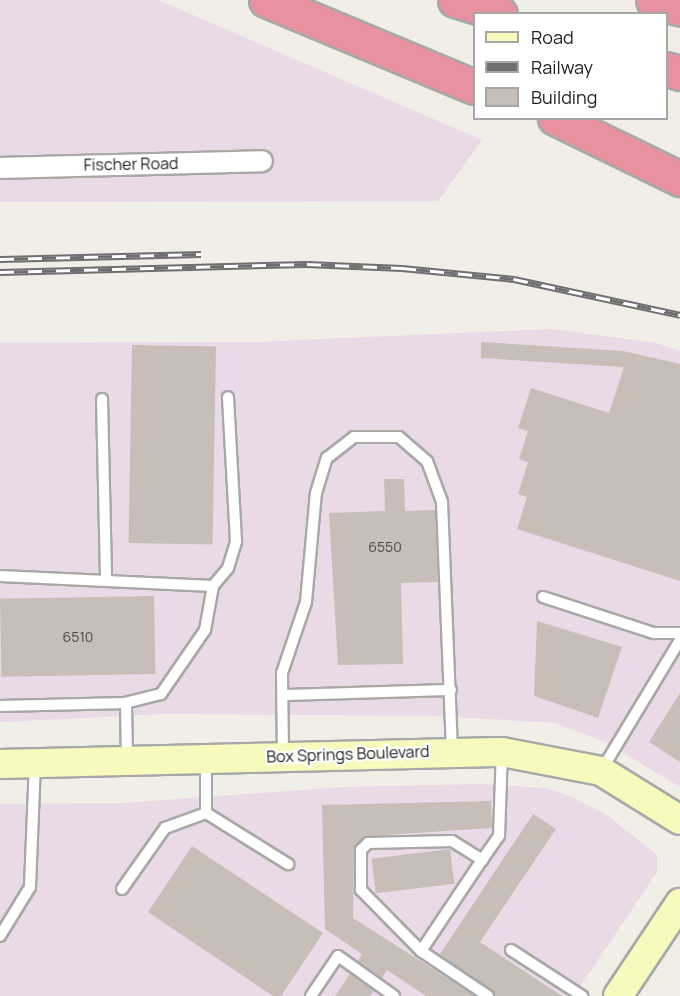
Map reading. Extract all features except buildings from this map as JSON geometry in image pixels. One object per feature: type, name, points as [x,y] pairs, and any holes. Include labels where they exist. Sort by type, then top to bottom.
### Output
[{"type":"highway","points":[[266,0],[473,87]]},
{"type":"highway","points":[[455,0],[494,12]]},
{"type":"highway","points":[[653,0],[680,9]]},
{"type":"highway","points":[[559,120],[680,179]]},
{"type":"street","name":"Fischer Road","points":[[0,168],[262,161]]},
{"type":"street","name":"Box Springs Boulevard","points":[[0,764],[452,751],[502,752],[601,771],[680,820]]},
{"type":"street","points":[[618,996],[680,903]]},
{"type":"lane","points":[[0,706],[126,703],[163,692],[205,630],[213,586],[228,568],[236,541],[228,397]]},
{"type":"lane","points":[[102,399],[106,579]]},
{"type":"lane","points":[[283,756],[282,673],[306,602],[316,493],[327,458],[354,437],[399,437],[427,461],[442,502],[452,751]]},
{"type":"lane","points":[[0,576],[106,579],[213,586]]},
{"type":"lane","points":[[543,597],[654,633],[680,633]]},
{"type":"lane","points":[[601,771],[680,640]]},
{"type":"lane","points":[[283,694],[451,690]]},
{"type":"lane","points":[[126,703],[127,760]]},
{"type":"lane","points":[[420,951],[499,836],[502,752]]},
{"type":"lane","points":[[206,758],[206,813]]},
{"type":"lane","points":[[0,936],[30,887],[35,763]]},
{"type":"lane","points":[[206,813],[288,864]]},
{"type":"lane","points":[[122,889],[165,828],[206,813]]},
{"type":"lane","points":[[482,860],[452,841],[363,844],[361,890],[420,951],[488,996]]},
{"type":"lane","points":[[511,950],[582,996]]},
{"type":"lane","points":[[311,996],[338,956],[396,995]]},
{"type":"shaded area","points":[[0,0],[158,0],[482,140],[438,201],[0,202]]},
{"type":"shaded area","points":[[553,329],[656,343],[680,351],[680,787],[605,742],[555,723],[438,716],[167,714],[0,722],[0,343],[252,342]]},
{"type":"shaded area","points":[[481,784],[545,788],[570,796],[607,815],[657,855],[657,872],[574,996],[0,996],[0,804],[124,803],[343,787]]},
{"type":"railway","points":[[0,259],[201,254]]},
{"type":"railway","points":[[0,272],[307,264],[402,268],[514,279],[680,315]]}]
